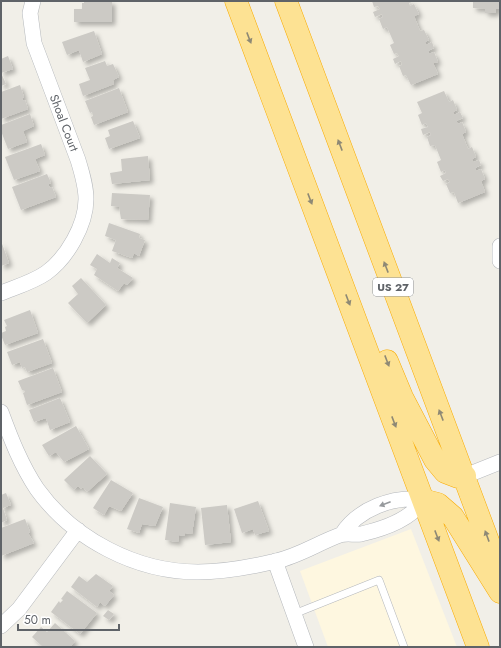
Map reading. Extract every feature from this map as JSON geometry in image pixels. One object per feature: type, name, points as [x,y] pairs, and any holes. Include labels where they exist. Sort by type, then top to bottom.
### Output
[{"type":"highway","points":[[236,1],[478,647]]},
{"type":"highway","name":"US 27","points":[[286,1],[500,573]]},
{"type":"highway","points":[[292,150],[307,162],[320,182],[396,385],[435,460],[445,472],[458,477],[464,476]]},
{"type":"highway","points":[[423,500],[438,504],[453,517],[500,592]]},
{"type":"street","name":"Shoal Court","points":[[1,293],[31,282],[47,272],[59,260],[70,245],[80,226],[85,212],[86,199],[83,178],[78,160],[34,43],[30,13],[33,1]]},
{"type":"street","points":[[500,246],[500,261]]},
{"type":"street","points":[[1,412],[18,455],[37,488],[62,516],[78,530],[115,553],[141,563],[163,569],[208,572],[275,561],[290,557],[342,534],[361,534],[401,520],[414,512],[423,500]]},
{"type":"street","points":[[464,476],[500,462]]},
{"type":"street","points":[[342,534],[352,521],[365,512],[400,499],[423,500]]},
{"type":"street","points":[[1,626],[19,609],[78,530]]},
{"type":"street","points":[[275,561],[306,647]]},
{"type":"lane","points":[[294,614],[379,580],[404,647]]},
{"type":"shaded area","points":[[411,529],[457,647],[328,647],[300,571]]},
{"type":"building","points":[[84,1],[112,1],[112,22],[74,22],[74,9],[82,9],[82,3],[84,3]]},
{"type":"building","points":[[372,1],[415,1],[409,3],[410,6],[414,4],[419,14],[414,16],[420,31],[424,30],[429,40],[425,42],[426,45],[432,42],[434,48],[428,51],[429,54],[434,52],[438,62],[433,63],[438,74],[411,85],[406,75],[403,76],[399,66],[402,65],[401,61],[395,64],[393,59],[399,56],[397,53],[394,54],[390,45],[394,43],[387,27],[383,29],[379,19],[383,17],[382,14],[375,17],[373,12],[380,9],[378,6],[374,7]]},
{"type":"building","points":[[473,1],[500,1],[500,9],[496,9],[496,13],[485,13],[485,9],[473,8]]},
{"type":"building","points":[[94,31],[102,54],[83,62],[79,50],[67,55],[62,42]]},
{"type":"building","points":[[8,56],[13,69],[1,73],[1,59]]},
{"type":"building","points":[[105,61],[107,66],[113,64],[119,77],[113,80],[114,84],[83,96],[79,84],[90,80],[85,68]]},
{"type":"building","points":[[1,73],[6,84],[1,86]]},
{"type":"building","points":[[20,85],[24,97],[22,98],[23,101],[25,100],[28,109],[1,119],[1,92]]},
{"type":"building","points":[[119,88],[128,112],[94,125],[91,117],[93,116],[92,112],[90,113],[85,101]]},
{"type":"building","points":[[444,91],[449,102],[453,100],[457,110],[453,112],[454,115],[460,112],[463,118],[456,121],[458,124],[462,122],[466,132],[462,134],[468,149],[472,147],[476,157],[472,159],[473,162],[479,160],[481,165],[475,168],[476,171],[481,169],[485,179],[481,181],[485,192],[458,203],[454,192],[450,193],[446,184],[450,182],[448,179],[443,181],[440,176],[446,173],[445,170],[441,172],[437,162],[441,160],[435,145],[430,146],[427,137],[431,135],[430,132],[423,135],[421,129],[428,127],[426,123],[422,125],[418,115],[422,113],[417,102]]},
{"type":"building","points":[[30,114],[34,126],[23,131],[27,142],[8,149],[1,131],[1,125]]},
{"type":"building","points":[[133,121],[140,138],[109,149],[105,138],[110,136],[108,130]]},
{"type":"building","points":[[41,144],[45,155],[35,159],[40,171],[14,180],[5,157]]},
{"type":"building","points":[[148,156],[150,180],[112,184],[110,173],[122,171],[121,159]]},
{"type":"building","points":[[47,174],[51,183],[48,184],[50,188],[52,187],[56,197],[21,210],[12,187]]},
{"type":"building","points":[[112,193],[150,195],[148,220],[121,219],[119,207],[111,206]]},
{"type":"building","points":[[109,223],[140,234],[139,238],[145,240],[139,256],[134,253],[132,258],[112,251],[116,240],[105,236]]},
{"type":"building","points":[[1,241],[9,263],[1,266]]},
{"type":"building","points":[[97,254],[110,263],[112,258],[120,263],[117,268],[133,278],[127,285],[124,283],[118,291],[94,275],[97,269],[90,265]]},
{"type":"building","points":[[81,278],[106,305],[87,323],[68,303],[78,294],[72,286]]},
{"type":"building","points":[[30,310],[38,333],[5,345],[1,335],[1,333],[6,331],[5,327],[7,326],[4,320]]},
{"type":"building","points":[[43,339],[52,363],[27,372],[25,367],[22,368],[20,362],[12,365],[7,352]]},
{"type":"building","points":[[53,368],[62,392],[27,405],[23,393],[25,392],[22,390],[18,381]]},
{"type":"building","points":[[60,398],[70,422],[50,430],[46,418],[34,422],[29,410]]},
{"type":"building","points":[[76,426],[89,449],[64,462],[56,452],[49,456],[42,445]]},
{"type":"building","points":[[90,456],[107,474],[87,492],[83,487],[81,489],[78,486],[74,490],[64,480]]},
{"type":"building","points":[[111,480],[133,493],[121,511],[109,506],[104,515],[93,508]]},
{"type":"building","points":[[6,493],[11,505],[3,508],[7,520],[1,523],[1,495]]},
{"type":"building","points":[[139,498],[163,507],[155,526],[142,524],[139,533],[127,529]]},
{"type":"building","points":[[258,501],[269,531],[255,535],[253,529],[242,533],[234,509]]},
{"type":"building","points":[[170,503],[196,507],[192,534],[185,533],[185,536],[179,535],[178,542],[165,540]]},
{"type":"building","points":[[227,505],[231,542],[205,545],[201,508]]},
{"type":"building","points":[[25,519],[30,532],[28,533],[34,543],[1,556],[1,528]]},
{"type":"building","points":[[96,574],[113,586],[109,591],[114,595],[105,606],[100,602],[97,607],[71,587],[79,576],[87,582]]},
{"type":"building","points":[[67,591],[97,613],[80,634],[51,612],[59,601],[60,603],[63,600],[61,599]]},
{"type":"building","points":[[108,610],[114,614],[109,620],[103,616]]},
{"type":"building","points":[[55,623],[75,641],[70,647],[43,647],[32,637],[41,627],[47,632]]}]
